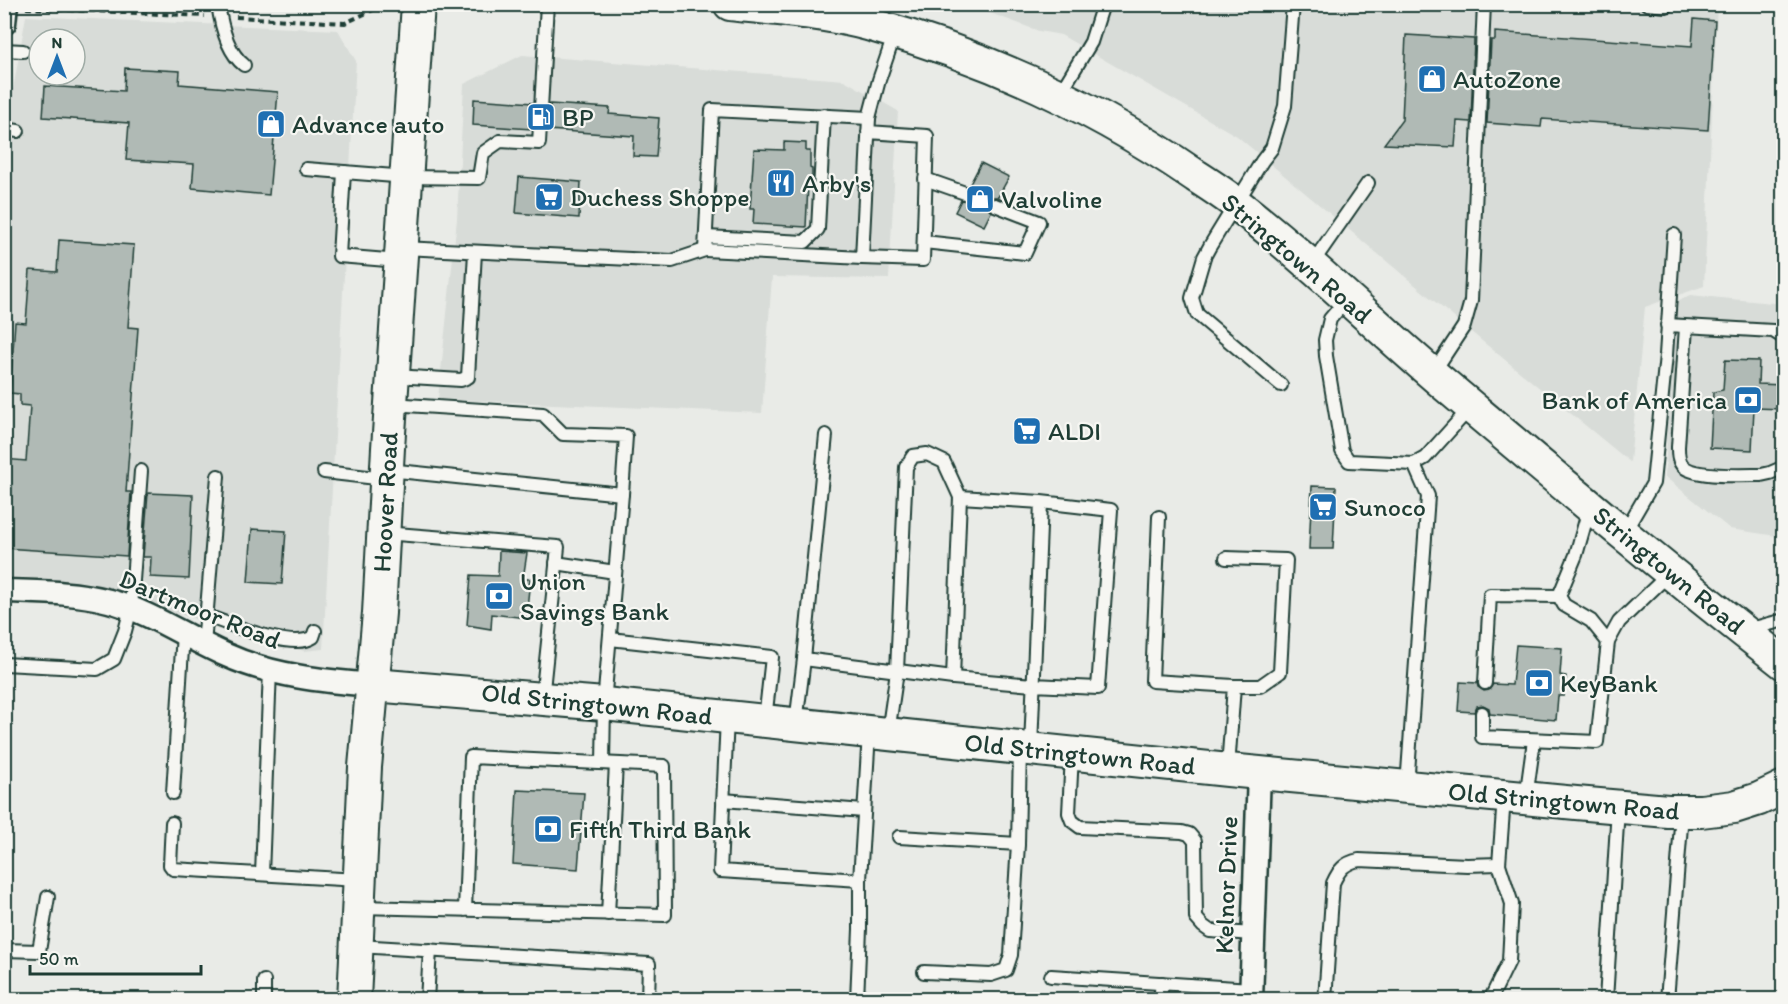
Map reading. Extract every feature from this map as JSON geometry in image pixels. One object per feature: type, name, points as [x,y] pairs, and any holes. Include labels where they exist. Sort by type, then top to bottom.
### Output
[{"type":"main road","name":"Hoover Road","points":[[354,999],[365,767],[374,685],[418,4]]},
{"type":"main road","name":"Stringtown Road","points":[[730,4],[807,13],[837,11],[981,61],[1059,95],[1095,113],[1166,155],[1236,203],[1472,407],[1784,663]]},
{"type":"main road","name":"Old Stringtown Road","points":[[374,685],[604,704],[1228,770],[1618,807],[1682,811],[1720,810],[1779,795]]},
{"type":"street","name":"Dartmoor Road","points":[[4,591],[88,597],[131,608],[204,645],[246,663],[330,682],[374,685]]},
{"type":"street","name":"Kelnor Drive","points":[[1251,994],[1259,773]]},
{"type":"lane","points":[[306,169],[406,177],[479,178],[483,153],[500,141],[539,143],[547,4]]},
{"type":"lane","points":[[1059,95],[1092,42],[1103,4]]},
{"type":"lane","points":[[1281,385],[1197,314],[1192,298],[1203,257],[1272,148],[1285,106],[1293,4]]},
{"type":"lane","points":[[1433,374],[1464,326],[1471,301],[1484,4]]},
{"type":"lane","points":[[1647,4],[1666,6]]},
{"type":"lane","points":[[219,10],[231,51],[244,65]]},
{"type":"lane","points":[[862,258],[869,118],[895,32]]},
{"type":"lane","points":[[4,50],[23,51]]},
{"type":"lane","points":[[706,244],[712,110],[869,118]]},
{"type":"lane","points":[[344,172],[339,256],[475,252],[672,261],[706,244],[805,242],[818,229],[824,116]]},
{"type":"lane","points":[[4,129],[18,131]]},
{"type":"lane","points":[[706,244],[862,258],[923,260],[927,136],[868,132]]},
{"type":"lane","points":[[925,179],[964,193]]},
{"type":"lane","points":[[1311,266],[1368,183]]},
{"type":"lane","points":[[924,242],[1025,253],[1039,222],[995,205]]},
{"type":"lane","points":[[1624,533],[1653,483],[1666,355],[1674,236]]},
{"type":"lane","points":[[392,390],[468,377],[475,252]]},
{"type":"lane","points":[[1348,298],[1330,319],[1325,340],[1342,452],[1348,461],[1414,464],[1425,458],[1472,407]]},
{"type":"lane","points":[[1667,325],[1773,332],[1784,338]]},
{"type":"lane","points":[[1686,327],[1678,447],[1683,467],[1697,473],[1761,475],[1784,467]]},
{"type":"lane","points":[[392,390],[543,414],[563,434],[626,436],[604,704],[610,763],[608,914]]},
{"type":"lane","points":[[796,724],[826,435]]},
{"type":"lane","points":[[857,999],[864,811],[878,733],[897,671],[906,467],[913,456],[927,454],[944,462],[960,497],[953,678]]},
{"type":"lane","points":[[1407,787],[1428,496],[1414,464]]},
{"type":"lane","points":[[4,664],[97,669],[114,659],[131,608],[141,471]]},
{"type":"lane","points":[[324,472],[386,474],[622,494]]},
{"type":"lane","points":[[204,645],[218,476]]},
{"type":"lane","points":[[804,660],[953,678],[1098,688],[1111,510],[1041,502],[960,497]]},
{"type":"lane","points":[[924,972],[991,975],[1005,970],[1011,955],[1025,748],[1033,685],[1041,502]]},
{"type":"lane","points":[[1559,596],[1576,555],[1590,505]]},
{"type":"lane","points":[[1159,517],[1152,681],[1260,686],[1280,672],[1286,560],[1226,558]]},
{"type":"lane","points":[[383,533],[558,547],[542,699]]},
{"type":"lane","points":[[556,563],[615,572]]},
{"type":"lane","points":[[1482,713],[1482,737],[1597,742],[1608,642],[1619,622],[1671,572]]},
{"type":"lane","points":[[1485,683],[1490,595],[1559,596]]},
{"type":"lane","points":[[1559,596],[1564,605],[1591,621],[1608,642]]},
{"type":"lane","points":[[207,616],[282,640],[307,641],[313,637],[315,631]]},
{"type":"lane","points":[[1744,631],[1784,620]]},
{"type":"lane","points":[[173,793],[183,633]]},
{"type":"lane","points":[[610,639],[772,657],[765,721]]},
{"type":"lane","points":[[262,874],[270,670]]},
{"type":"lane","points":[[1228,770],[1234,686]]},
{"type":"lane","points":[[727,717],[720,871],[860,880]]},
{"type":"lane","points":[[1490,999],[1509,961],[1512,904],[1499,864],[1515,797],[1534,740]]},
{"type":"lane","points":[[1072,753],[1069,813],[1072,821],[1080,826],[1190,834],[1195,841],[1196,918],[1210,930],[1253,934]]},
{"type":"lane","points":[[172,823],[170,865],[173,869],[262,874],[359,894],[465,910],[665,915],[664,766],[471,757],[465,910]]},
{"type":"lane","points":[[723,800],[864,811]]},
{"type":"lane","points":[[1606,999],[1618,807]]},
{"type":"lane","points":[[1667,999],[1682,811]]},
{"type":"lane","points":[[899,837],[1018,844]]},
{"type":"lane","points":[[1325,999],[1333,884],[1337,873],[1346,863],[1359,860],[1467,865],[1499,864]]},
{"type":"lane","points":[[4,950],[39,951],[48,897]]},
{"type":"lane","points":[[357,946],[649,964],[648,999]]},
{"type":"lane","points":[[427,999],[430,950]]},
{"type":"lane","points":[[1051,976],[1162,983],[1251,994]]},
{"type":"lane","points":[[264,981],[264,999]]},
{"type":"lane","points":[[1160,999],[1162,983]]},
{"type":"path","points":[[5,12],[219,10],[345,23],[386,4]]},
{"type":"shaded area","points":[[968,5],[1717,5],[1704,286],[1645,307],[1630,462],[1237,136],[1061,35],[1039,31]]},
{"type":"shaded area","points":[[26,16],[338,30],[356,61],[323,649],[304,651],[175,613],[88,582],[5,576],[4,140]]},
{"type":"shaded area","points":[[522,55],[844,80],[898,111],[889,279],[772,277],[762,413],[438,399],[457,219],[464,84]]},
{"type":"shaded area","points":[[1690,295],[1783,304],[1783,537],[1730,529],[1665,477],[1673,303]]},
{"type":"building","points":[[1694,19],[1715,21],[1708,130],[1542,119],[1541,127],[1487,123],[1491,40],[1495,40],[1495,32],[1692,46]]},
{"type":"building","name":"AutoZone","points":[[1406,35],[1474,39],[1471,122],[1457,121],[1455,147],[1384,144],[1402,120]]},
{"type":"building","points":[[125,68],[180,71],[179,84],[278,92],[269,195],[192,188],[194,164],[126,160],[129,123],[43,117],[45,87],[124,91]]},
{"type":"building","points":[[474,99],[533,103],[532,129],[473,125]]},
{"type":"building","points":[[550,104],[610,108],[609,114],[659,118],[656,157],[633,156],[634,136],[548,130]]},
{"type":"building","name":"Arby's","points":[[784,142],[806,143],[806,151],[810,151],[812,182],[808,185],[806,227],[753,224],[754,209],[750,209],[754,149],[784,150]]},
{"type":"building","name":"Valvoline","points":[[981,163],[1009,177],[998,197],[993,197],[988,202],[987,207],[991,212],[984,226],[955,212],[961,200],[967,201],[973,196],[973,191],[969,186]]},
{"type":"building","name":"Duchess Shoppe","points":[[519,177],[581,182],[579,218],[516,213]]},
{"type":"building","points":[[59,240],[134,245],[128,327],[138,328],[126,492],[131,492],[127,556],[4,548],[4,459],[26,461],[30,406],[20,405],[20,394],[10,393],[15,322],[26,323],[30,270],[57,272]]},
{"type":"building","name":"Bank of America","points":[[1725,360],[1759,361],[1758,384],[1784,385],[1784,409],[1754,408],[1752,450],[1710,448],[1713,392],[1723,390]]},
{"type":"building","name":"Sunoco","points":[[1312,486],[1336,487],[1333,549],[1309,549]]},
{"type":"building","points":[[148,493],[193,495],[189,579],[150,577],[151,557],[143,557]]},
{"type":"building","points":[[252,529],[286,531],[282,584],[248,582]]},
{"type":"building","name":"Union Savings Bank","points":[[499,551],[527,553],[523,579],[530,579],[526,618],[492,614],[491,629],[467,625],[471,575],[498,576]]},
{"type":"building","name":"KeyBank","points":[[1516,645],[1562,648],[1560,675],[1566,676],[1564,696],[1558,696],[1556,720],[1490,714],[1489,708],[1483,705],[1477,706],[1474,712],[1458,711],[1460,682],[1477,683],[1478,687],[1484,691],[1489,690],[1493,684],[1512,685]]},
{"type":"building","name":"Fifth Third Bank","points":[[517,790],[584,793],[578,869],[513,864]]},
{"type":"place","name":"AutoZone","points":[[1432,79]]},
{"type":"place","name":"BP","points":[[541,117]]},
{"type":"place","name":"Advance auto","points":[[271,124]]},
{"type":"place","name":"Arby's","points":[[781,183]]},
{"type":"place","name":"Duchess Shoppe","points":[[549,197]]},
{"type":"place","name":"Valvoline","points":[[980,199]]},
{"type":"place","name":"Bank of America","points":[[1748,400]]},
{"type":"place","name":"ALDI","points":[[1027,431]]},
{"type":"place","name":"Sunoco","points":[[1323,507]]},
{"type":"place","name":"Union Savings Bank","points":[[499,596]]},
{"type":"place","name":"KeyBank","points":[[1539,683]]},
{"type":"place","name":"Fifth Third Bank","points":[[548,829]]}]
